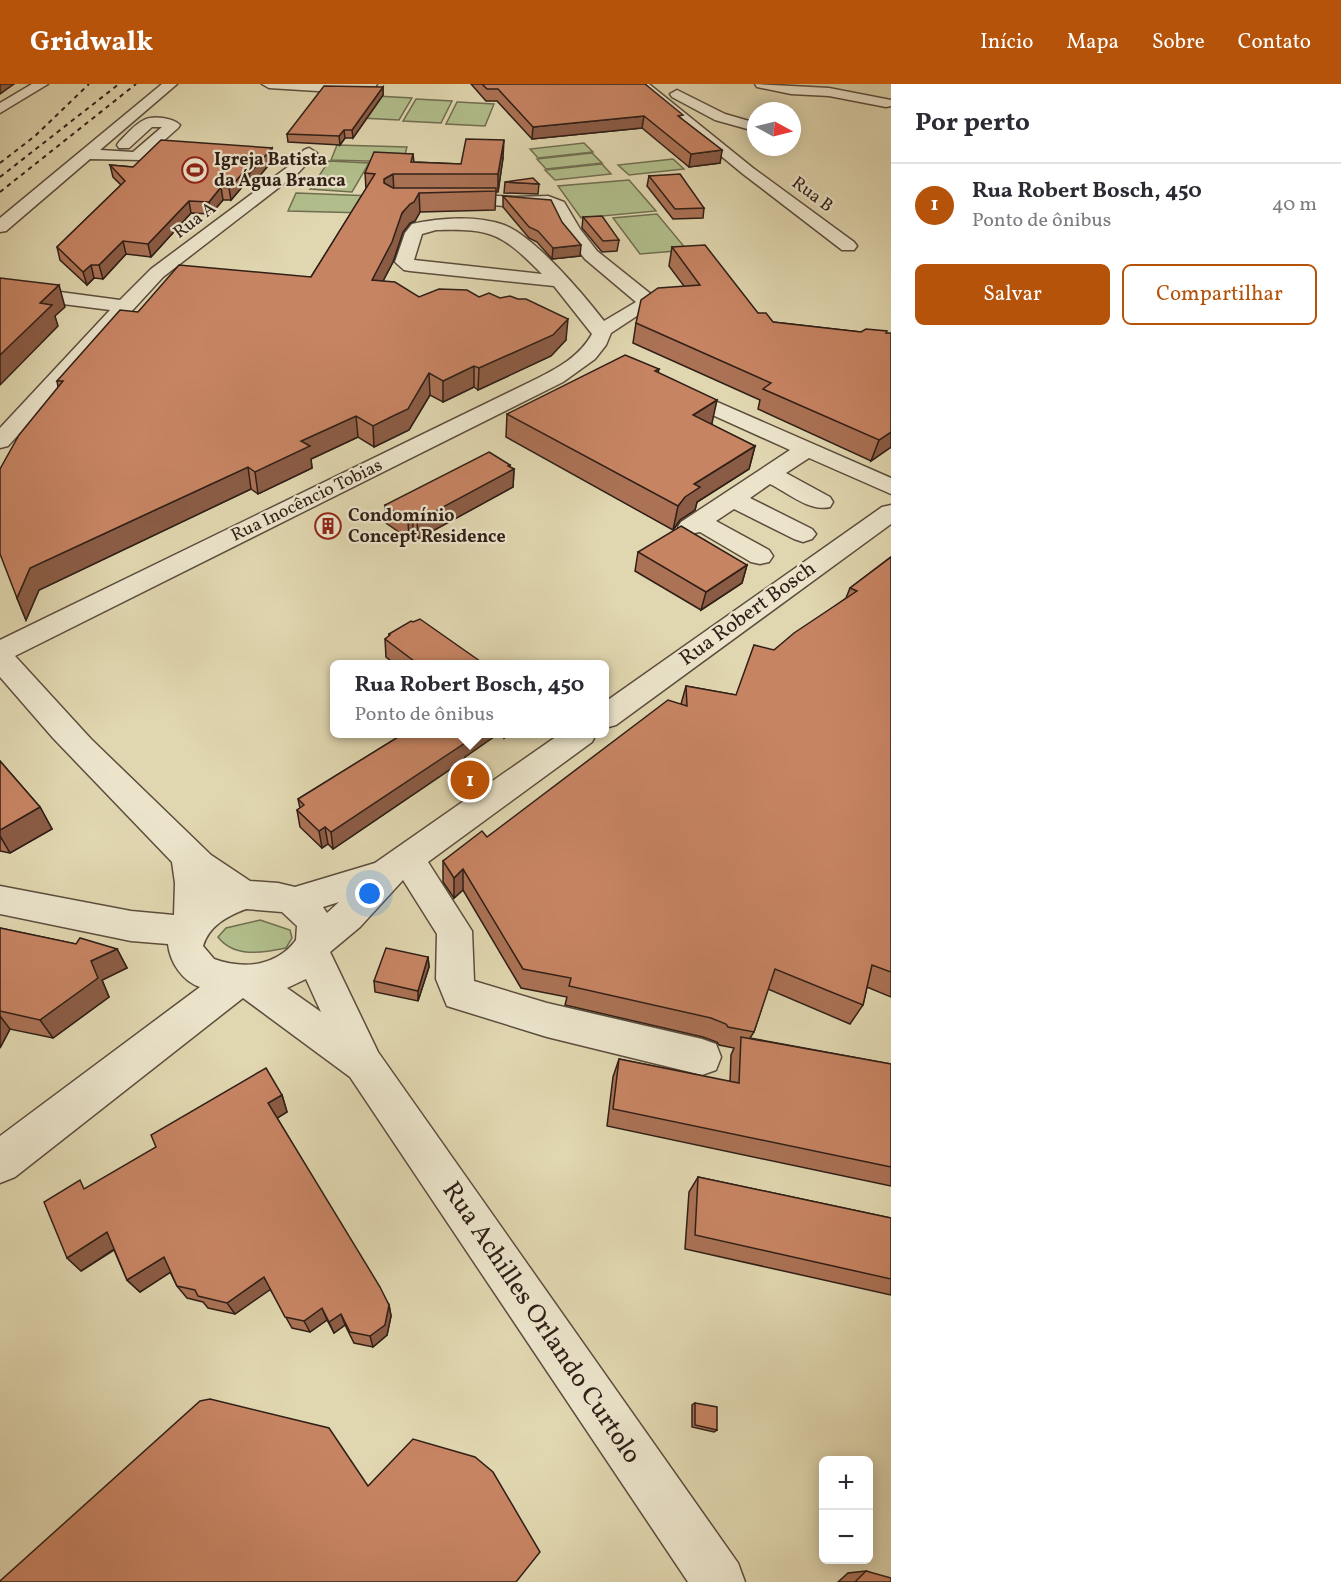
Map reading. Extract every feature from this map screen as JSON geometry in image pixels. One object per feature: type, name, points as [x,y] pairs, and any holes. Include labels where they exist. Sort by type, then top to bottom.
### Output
[{"type":"street","points":[[0,109],[41,84]]},
{"type":"street","points":[[0,227],[170,84]]},
{"type":"street","points":[[269,84],[341,88],[360,88],[370,84]]},
{"type":"street","name":"Rua B","points":[[641,84],[748,171],[848,246]]},
{"type":"street","points":[[762,84],[776,88],[829,92],[886,103]]},
{"type":"street","points":[[673,92],[720,117],[747,125]]},
{"type":"street","name":"Rua A","points":[[124,306],[158,273],[294,169],[309,153]]},
{"type":"street","points":[[87,154],[112,156]]},
{"type":"street","name":"Rua Inocêncio Tobias","points":[[0,652],[521,395],[601,345],[645,304],[645,299],[591,255],[572,231],[558,205],[548,201],[435,199]]},
{"type":"street","points":[[556,281],[417,268],[404,262],[418,228],[476,226],[496,229],[516,240],[594,318],[601,345]]},
{"type":"street","points":[[399,283],[576,299]]},
{"type":"street","points":[[0,290],[124,306]]},
{"type":"street","points":[[0,441],[124,306]]},
{"type":"street","points":[[652,380],[891,487]]},
{"type":"street","points":[[760,556],[695,524],[807,449]]},
{"type":"street","points":[[768,473],[821,502]]},
{"type":"street","points":[[732,498],[803,534]]},
{"type":"street","name":"Rua Robert Bosch","points":[[609,714],[891,512]]},
{"type":"street","points":[[0,658],[57,724],[188,856],[228,888],[246,895],[266,896],[294,902],[309,916],[316,928],[313,947]]},
{"type":"street","points":[[188,856],[192,883],[189,934],[198,969],[232,979],[267,979],[288,971],[348,917],[397,866],[575,738]]},
{"type":"street","points":[[294,902],[397,866]]},
{"type":"street","points":[[397,866],[454,931],[457,942],[454,984],[460,994],[547,1020],[702,1057]]},
{"type":"street","points":[[189,934],[223,903],[246,895]]},
{"type":"street","points":[[0,900],[132,926],[189,934]]},
{"type":"street","name":"Rua Achilles Orlando Curtolo","points":[[313,947],[364,1065],[719,1582]]},
{"type":"street","points":[[0,1162],[232,979]]},
{"type":"street","name":"Rua Achilles Orlando Curtolo","points":[[232,979],[364,1065]]},
{"type":"green space","points":[[376,96],[412,98],[399,120],[361,118]]},
{"type":"green space","points":[[416,99],[452,101],[441,123],[403,121]]},
{"type":"green space","points":[[457,102],[494,104],[485,126],[446,124]]},
{"type":"green space","points":[[584,143],[593,152],[538,158],[530,149]]},
{"type":"green space","points":[[337,145],[407,147],[403,162],[331,160]]},
{"type":"green space","points":[[592,153],[602,163],[546,169],[537,159]]},
{"type":"green space","points":[[673,159],[684,169],[629,175],[618,165]]},
{"type":"green space","points":[[329,161],[369,163],[352,192],[310,189]]},
{"type":"green space","points":[[602,164],[611,174],[555,180],[545,170]]},
{"type":"green space","points":[[629,180],[656,211],[581,218],[558,186]]},
{"type":"green space","points":[[296,193],[373,196],[367,213],[288,211]]},
{"type":"green space","points":[[657,214],[687,250],[640,254],[613,218]]},
{"type":"green space","points":[[260,920],[290,930],[292,938],[286,948],[258,952],[240,951],[225,944],[218,937],[226,928]]},
{"type":"building","points":[[482,84],[645,84],[683,115],[678,116],[722,150],[691,154],[644,116],[533,127],[498,89],[487,89]]},
{"type":"building","points":[[324,86],[383,87],[352,130],[344,130],[339,136],[287,134]]},
{"type":"building","points":[[466,139],[504,140],[498,174],[393,174],[384,179],[384,183],[393,188],[496,188],[496,191],[419,193],[414,202],[402,213],[392,242],[372,280],[395,282],[419,297],[439,289],[467,290],[479,297],[489,293],[500,298],[510,296],[526,299],[568,319],[553,335],[479,368],[474,366],[443,381],[429,373],[408,409],[373,426],[356,416],[301,441],[310,446],[255,472],[248,467],[30,568],[17,598],[0,554],[0,469],[19,435],[63,381],[57,381],[120,310],[138,312],[179,265],[311,277],[375,174],[365,173],[374,152],[413,154],[411,162],[461,164]]},
{"type":"building","points":[[161,140],[272,148],[249,174],[242,174],[229,188],[221,187],[209,202],[189,201],[148,244],[123,241],[99,265],[91,265],[83,272],[57,247],[125,181],[110,165],[133,167]]},
{"type":"building","points":[[680,174],[704,208],[675,209],[649,176]]},
{"type":"building","points":[[533,178],[539,184],[505,182]]},
{"type":"building","points":[[503,196],[551,200],[562,222],[581,245],[553,248],[538,231],[529,227]]},
{"type":"building","points":[[602,216],[619,240],[603,241],[583,217]]},
{"type":"building","points":[[705,245],[758,313],[766,313],[773,322],[891,333],[891,432],[879,440],[763,389],[771,383],[636,323],[641,300],[658,288],[700,285],[672,247]]},
{"type":"building","points":[[0,278],[59,285],[40,303],[52,305],[0,355]]},
{"type":"building","points":[[625,355],[659,369],[655,371],[717,400],[693,415],[755,446],[694,484],[700,487],[685,497],[678,506],[507,414]]},
{"type":"building","points":[[489,452],[514,469],[417,521],[413,518],[408,521],[385,505]]},
{"type":"building","points":[[681,526],[747,565],[706,592],[638,552]]},
{"type":"building","points":[[891,557],[891,972],[872,965],[863,1005],[775,969],[754,1032],[728,1027],[711,1018],[569,986],[571,978],[523,969],[463,869],[454,878],[443,861],[482,831],[487,837],[668,700],[687,706],[686,686],[736,695],[754,645],[774,650],[794,633],[857,591],[850,588]]},
{"type":"building","points":[[420,619],[478,660],[413,660],[385,639],[389,634]]},
{"type":"building","points":[[397,738],[467,738],[462,741],[465,743],[331,832],[325,827],[319,831],[297,810],[304,805],[298,799]]},
{"type":"building","points":[[0,761],[40,807],[0,830]]},
{"type":"building","points":[[0,928],[76,944],[80,938],[117,949],[91,961],[98,978],[40,1020],[0,1011]]},
{"type":"building","points":[[386,948],[428,957],[418,991],[374,981]]},
{"type":"building","points":[[741,1037],[891,1064],[891,1167],[613,1109],[619,1059],[739,1083]]},
{"type":"building","points":[[266,1068],[282,1095],[268,1103],[389,1305],[385,1325],[370,1336],[350,1332],[341,1314],[329,1322],[322,1308],[304,1321],[285,1317],[264,1277],[227,1303],[198,1296],[195,1290],[177,1286],[164,1257],[127,1280],[107,1232],[67,1258],[44,1202],[80,1180],[84,1189],[156,1147],[151,1135]]},
{"type":"building","points":[[698,1177],[891,1218],[891,1279],[695,1235]]},
{"type":"building","points":[[210,1399],[329,1428],[368,1486],[413,1439],[475,1457],[493,1472],[540,1552],[516,1582],[0,1582],[200,1401]]},
{"type":"building","points":[[695,1403],[717,1407],[717,1430],[695,1425]]},
{"type":"building","points":[[866,1571],[891,1578],[891,1582],[855,1582]]},
{"type":"railway","points":[[0,163],[35,136],[89,84]]},
{"type":"railway","points":[[0,177],[119,84]]},
{"type":"railway","points":[[0,192],[136,84]]},
{"type":"place","name":"Igreja Batista da Água Branca","points":[[195,170]]},
{"type":"place","name":"Condomínio Concept Residence","points":[[328,526]]},
{"type":"place","name":"Rua Robert Bosch, 450","points":[[470,780]]}]
